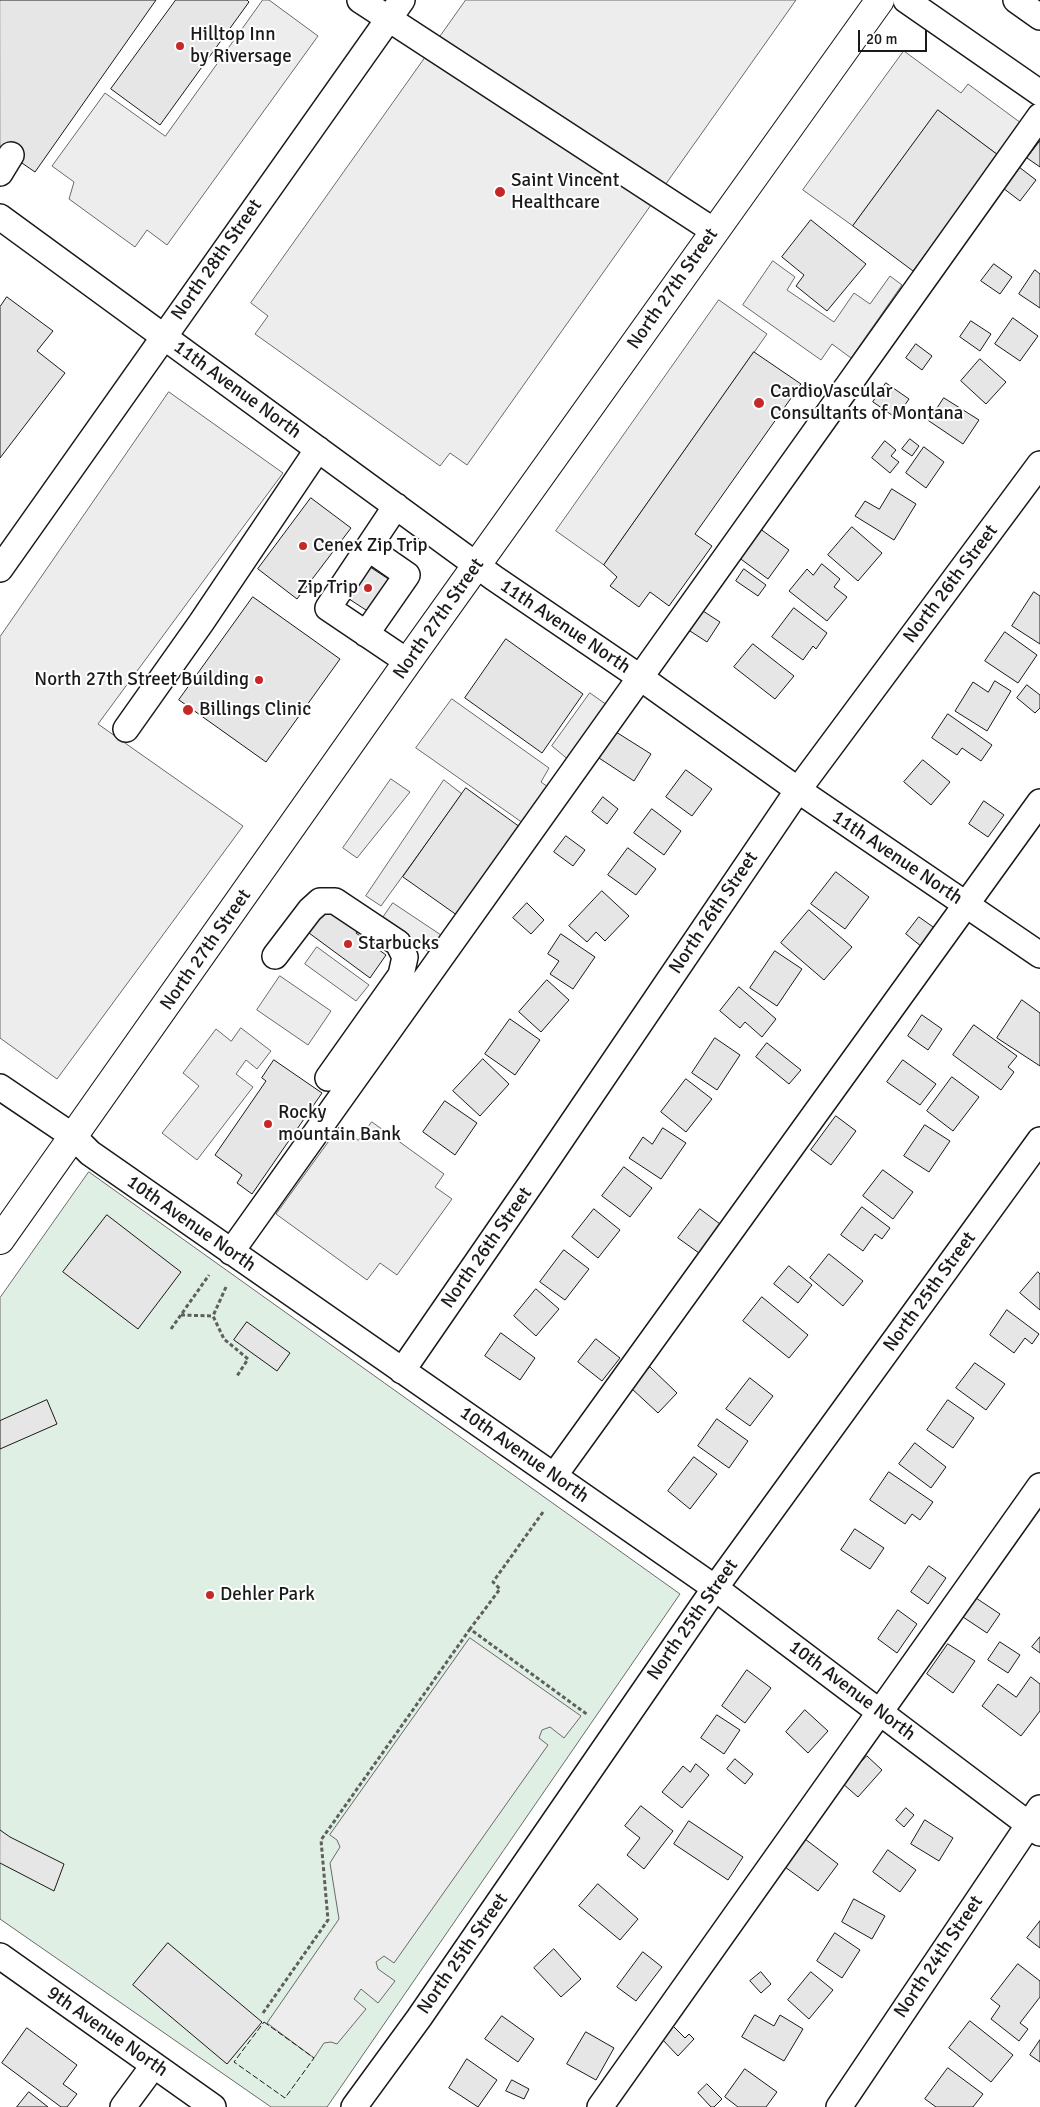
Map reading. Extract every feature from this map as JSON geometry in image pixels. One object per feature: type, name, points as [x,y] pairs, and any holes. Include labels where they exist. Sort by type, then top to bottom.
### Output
[{"type":"main road","name":"North 27th Street","points":[[0,1240],[408,662],[880,0]]},
{"type":"street","points":[[360,0],[395,10],[714,232]]},
{"type":"street","points":[[906,0],[1040,93]]},
{"type":"street","points":[[1016,0],[1040,17]]},
{"type":"street","name":"North 28th Street","points":[[0,569],[395,10]]},
{"type":"street","points":[[231,1252],[1040,116]]},
{"type":"street","name":"11th Avenue North","points":[[0,217],[477,565],[798,790],[1040,955]]},
{"type":"street","points":[[126,729],[201,623],[318,449]]},
{"type":"street","name":"North 26th Street","points":[[402,1370],[537,1175],[798,790],[1040,464]]},
{"type":"street","points":[[396,506],[328,608],[408,662]]},
{"type":"street","points":[[366,634],[407,575],[368,548]]},
{"type":"street","points":[[554,1476],[1040,802]]},
{"type":"street","points":[[275,956],[310,910],[320,901],[335,901],[398,943],[405,957],[401,975],[328,1078]]},
{"type":"street","name":"10th Avenue North","points":[[0,1087],[74,1137],[90,1153],[231,1252],[715,1588],[880,1712],[1036,1822]]},
{"type":"street","name":"North 25th Street","points":[[354,2107],[419,2018],[715,1588],[1040,1140]]},
{"type":"street","points":[[600,2107],[1040,1486]]},
{"type":"street","name":"North 24th Street","points":[[839,2107],[1036,1822]]},
{"type":"street","name":"9th Avenue North","points":[[0,1956],[213,2107]]},
{"type":"street","points":[[123,2107],[154,2065]]},
{"type":"path","points":[[171,1329],[209,1275]]},
{"type":"path","points":[[226,1287],[213,1316],[224,1339],[248,1360],[237,1376]]},
{"type":"path","points":[[181,1315],[213,1316]]},
{"type":"path","points":[[263,2013],[328,1920],[321,1840],[500,1589],[493,1582],[542,1512]]},
{"type":"path","points":[[470,1629],[588,1715]]},
{"type":"green space","points":[[89,1172],[680,1594],[327,2107],[271,2107],[0,1919],[0,1298]]},
{"type":"shaded area","points":[[263,0],[269,0],[318,36],[167,245],[147,230],[135,247],[69,199],[74,182],[52,166],[105,93],[165,136]]},
{"type":"shaded area","name":"Saint Vincent Healthcare","points":[[466,0],[796,0],[467,465],[450,453],[440,466],[255,334],[268,316],[251,303]]},
{"type":"shaded area","points":[[904,51],[961,93],[968,84],[1021,123],[998,155],[938,111],[853,226],[803,190]]},
{"type":"shaded area","points":[[773,261],[795,277],[787,290],[834,322],[854,293],[870,304],[890,276],[902,285],[851,358],[832,344],[821,360],[743,305]]},
{"type":"shaded area","points":[[719,300],[767,334],[604,565],[556,531]]},
{"type":"shaded area","points":[[169,392],[283,473],[98,724],[243,826],[57,1079],[0,1038],[0,637]]},
{"type":"shaded area","points":[[590,693],[617,712],[577,767],[552,746]]},
{"type":"shaded area","points":[[452,699],[549,768],[541,782],[548,787],[523,823],[416,748]]},
{"type":"shaded area","points":[[391,779],[410,792],[357,858],[343,848]]},
{"type":"shaded area","points":[[444,780],[462,794],[381,906],[366,896]]},
{"type":"shaded area","points":[[393,903],[441,935],[429,952],[382,919]]},
{"type":"shaded area","points":[[317,947],[369,985],[356,1001],[305,964]]},
{"type":"shaded area","points":[[280,976],[331,1011],[308,1045],[257,1010]]},
{"type":"shaded area","points":[[241,1028],[271,1051],[257,1069],[246,1060],[236,1074],[253,1087],[197,1160],[162,1133],[199,1086],[183,1073],[216,1029],[231,1041]]},
{"type":"shaded area","points":[[372,1122],[444,1174],[435,1187],[452,1199],[397,1275],[380,1263],[367,1280],[276,1214],[339,1127],[358,1140]]},
{"type":"shaded area","points":[[470,1638],[581,1716],[564,1738],[550,1727],[542,1730],[539,1738],[548,1745],[394,1963],[384,1956],[376,1962],[378,1969],[395,1981],[378,2003],[361,1989],[354,1999],[366,2009],[337,2044],[331,2042],[324,2043],[314,2058],[267,2023],[339,1919],[330,1863],[340,1847],[337,1840],[330,1835]]},
{"type":"building","points":[[0,0],[156,0],[35,172],[0,148]]},
{"type":"building","name":"Hilltop Inn by Riversage","points":[[176,0],[247,0],[249,2],[160,125],[111,89]]},
{"type":"building","points":[[938,110],[998,155],[913,271],[853,226]]},
{"type":"building","points":[[1040,141],[1040,167],[1027,158]]},
{"type":"building","points":[[1019,167],[1036,180],[1020,201],[1003,188]]},
{"type":"building","points":[[811,220],[866,264],[827,311],[796,286],[804,275],[782,257]]},
{"type":"building","points":[[994,264],[1012,277],[1000,294],[981,281]]},
{"type":"building","points":[[1035,270],[1040,274],[1040,308],[1019,294]]},
{"type":"building","points":[[7,297],[53,331],[37,351],[65,373],[0,458],[0,307]]},
{"type":"building","points":[[1013,318],[1038,336],[1020,361],[995,344]]},
{"type":"building","points":[[971,321],[991,334],[980,351],[960,337]]},
{"type":"building","points":[[916,344],[932,356],[922,370],[906,358]]},
{"type":"building","points":[[754,352],[801,384],[695,534],[712,546],[669,606],[650,592],[639,607],[610,586],[617,577],[604,565]]},
{"type":"building","points":[[980,359],[1006,382],[986,404],[961,381]]},
{"type":"building","points":[[886,383],[909,399],[896,418],[873,402]]},
{"type":"building","points":[[944,398],[979,420],[963,444],[929,421]]},
{"type":"building","points":[[910,439],[919,446],[912,456],[902,449]]},
{"type":"building","points":[[885,441],[896,450],[891,456],[899,462],[890,473],[872,458]]},
{"type":"building","points":[[924,447],[944,462],[926,488],[906,473]]},
{"type":"building","points":[[892,489],[916,504],[894,540],[855,516],[865,501],[879,509]]},
{"type":"building","points":[[311,498],[351,528],[297,599],[258,569]]},
{"type":"building","points":[[852,527],[882,553],[858,581],[828,555]]},
{"type":"building","points":[[759,528],[789,550],[768,579],[738,557]]},
{"type":"building","points":[[822,564],[840,579],[834,587],[847,597],[827,621],[789,591],[807,569],[813,575]]},
{"type":"building","name":"Zip Trip","points":[[367,565],[390,580],[369,612],[346,597]]},
{"type":"building","points":[[744,569],[766,585],[758,596],[736,581]]},
{"type":"building","points":[[1034,592],[1040,596],[1040,644],[1012,626]]},
{"type":"building","name":"North 27th Street Building","points":[[253,597],[340,659],[266,762],[179,700]]},
{"type":"building","points":[[794,608],[827,633],[816,649],[813,646],[803,660],[772,637]]},
{"type":"building","points":[[703,611],[720,622],[707,642],[690,631]]},
{"type":"building","points":[[1005,632],[1037,655],[1018,683],[985,661]]},
{"type":"building","points":[[506,639],[583,694],[542,753],[465,698]]},
{"type":"building","points":[[753,644],[794,676],[775,699],[734,667]]},
{"type":"building","points":[[995,681],[1011,691],[987,731],[955,711],[973,682],[988,692]]},
{"type":"building","points":[[1027,685],[1040,695],[1040,708],[1035,713],[1017,698]]},
{"type":"building","points":[[948,714],[992,745],[981,761],[962,748],[957,755],[932,738]]},
{"type":"building","points":[[616,732],[651,754],[634,781],[599,758]]},
{"type":"building","points":[[923,760],[950,782],[931,805],[904,782]]},
{"type":"building","points":[[686,770],[712,789],[692,816],[666,797]]},
{"type":"building","points":[[466,788],[524,830],[461,918],[403,877]]},
{"type":"building","points":[[603,797],[618,809],[607,824],[592,812]]},
{"type":"building","points":[[984,801],[1004,815],[988,837],[969,824]]},
{"type":"building","points":[[652,809],[681,831],[664,855],[634,833]]},
{"type":"building","points":[[566,836],[585,850],[573,866],[554,852]]},
{"type":"building","points":[[628,848],[656,869],[636,895],[608,875]]},
{"type":"building","points":[[836,872],[869,897],[845,929],[811,904]]},
{"type":"building","points":[[602,891],[629,916],[605,941],[596,932],[587,942],[569,926]]},
{"type":"building","points":[[527,903],[544,920],[531,934],[513,918]]},
{"type":"building","name":"Starbucks","points":[[326,909],[348,925],[352,920],[360,927],[356,933],[386,955],[370,978],[309,933]]},
{"type":"building","points":[[809,910],[852,947],[824,980],[781,943]]},
{"type":"building","points":[[919,917],[936,929],[922,947],[906,934]]},
{"type":"building","points":[[561,934],[595,957],[573,989],[550,974],[559,961],[548,954]]},
{"type":"building","points":[[775,951],[802,969],[777,1006],[750,988]]},
{"type":"building","points":[[547,980],[569,1000],[541,1032],[519,1012]]},
{"type":"building","points":[[739,987],[776,1019],[762,1037],[745,1022],[740,1028],[720,1011]]},
{"type":"building","points":[[1022,1000],[1040,1013],[1040,1066],[997,1038]]},
{"type":"building","points":[[922,1015],[942,1029],[928,1050],[908,1036]]},
{"type":"building","points":[[510,1019],[540,1040],[515,1075],[485,1054]]},
{"type":"building","points":[[974,1025],[1017,1056],[1008,1067],[1014,1072],[1001,1090],[953,1055]]},
{"type":"building","points":[[715,1038],[740,1055],[717,1090],[692,1073]]},
{"type":"building","points":[[767,1043],[801,1070],[789,1084],[756,1057]]},
{"type":"building","points":[[483,1059],[509,1084],[480,1116],[453,1091]]},
{"type":"building","name":"Rocky mountain Bank","points":[[274,1060],[322,1093],[252,1194],[237,1183],[242,1175],[215,1155],[266,1081],[262,1078]]},
{"type":"building","points":[[903,1060],[936,1084],[920,1105],[887,1082]]},
{"type":"building","points":[[952,1077],[979,1097],[953,1131],[927,1111]]},
{"type":"building","points":[[686,1079],[712,1099],[686,1132],[661,1112]]},
{"type":"building","points":[[445,1101],[477,1123],[455,1155],[423,1132]]},
{"type":"building","points":[[836,1116],[856,1131],[831,1165],[811,1150]]},
{"type":"building","points":[[925,1125],[950,1141],[929,1172],[904,1156]]},
{"type":"building","points":[[663,1128],[686,1143],[661,1179],[629,1158],[643,1137],[652,1144]]},
{"type":"building","points":[[624,1167],[652,1188],[630,1217],[602,1196]]},
{"type":"building","points":[[883,1170],[913,1192],[893,1219],[863,1196]]},
{"type":"building","points":[[862,1207],[890,1228],[882,1239],[875,1234],[863,1251],[841,1235]]},
{"type":"building","points":[[594,1209],[620,1230],[598,1258],[572,1237]]},
{"type":"building","points":[[700,1209],[720,1224],[699,1253],[678,1238]]},
{"type":"building","points":[[107,1215],[181,1272],[138,1329],[63,1272]]},
{"type":"building","points":[[564,1250],[589,1269],[565,1300],[540,1282]]},
{"type":"building","points":[[829,1254],[863,1281],[843,1306],[810,1278]]},
{"type":"building","points":[[789,1266],[812,1285],[798,1303],[774,1284]]},
{"type":"building","points":[[1038,1272],[1040,1274],[1040,1310],[1020,1293]]},
{"type":"building","points":[[536,1289],[559,1309],[536,1336],[514,1316]]},
{"type":"building","points":[[762,1297],[808,1335],[789,1358],[743,1321]]},
{"type":"building","points":[[1007,1310],[1039,1334],[1032,1344],[1025,1338],[1014,1353],[990,1335]]},
{"type":"building","points":[[247,1322],[290,1353],[277,1371],[234,1340]]},
{"type":"building","points":[[501,1333],[535,1358],[520,1380],[485,1356]]},
{"type":"building","points":[[596,1339],[620,1358],[602,1381],[578,1362]]},
{"type":"building","points":[[975,1363],[1005,1384],[986,1410],[956,1388]]},
{"type":"building","points":[[650,1367],[677,1393],[658,1413],[631,1388]]},
{"type":"building","points":[[750,1378],[773,1396],[750,1426],[726,1409]]},
{"type":"building","points":[[47,1400],[57,1424],[0,1449],[0,1421]]},
{"type":"building","points":[[948,1400],[974,1418],[953,1448],[927,1430]]},
{"type":"building","points":[[717,1419],[748,1441],[729,1468],[698,1446]]},
{"type":"building","points":[[915,1443],[946,1467],[931,1488],[899,1464]]},
{"type":"building","points":[[694,1457],[717,1474],[690,1509],[668,1491]]},
{"type":"building","points":[[889,1472],[933,1502],[920,1520],[912,1514],[905,1524],[870,1500]]},
{"type":"building","points":[[855,1529],[884,1548],[870,1569],[841,1550]]},
{"type":"building","points":[[929,1566],[946,1578],[928,1604],[911,1592]]},
{"type":"building","points":[[976,1598],[1000,1614],[987,1633],[963,1617]]},
{"type":"building","points":[[898,1610],[917,1624],[897,1653],[878,1639]]},
{"type":"building","points":[[1040,1637],[1040,1653],[1032,1647]]},
{"type":"building","points":[[1000,1642],[1020,1655],[1008,1673],[988,1660]]},
{"type":"building","points":[[948,1644],[975,1661],[953,1693],[927,1674]]},
{"type":"building","points":[[747,1670],[771,1688],[745,1723],[722,1706]]},
{"type":"building","points":[[1031,1677],[1040,1684],[1040,1711],[1021,1736],[982,1706],[998,1684],[1016,1697]]},
{"type":"building","points":[[805,1710],[828,1731],[808,1753],[786,1732]]},
{"type":"building","points":[[717,1715],[740,1730],[724,1754],[701,1738]]},
{"type":"building","points":[[867,1756],[882,1770],[858,1797],[842,1783]]},
{"type":"building","points":[[735,1759],[753,1774],[745,1784],[727,1769]]},
{"type":"building","points":[[696,1764],[709,1775],[682,1808],[662,1792],[683,1766],[690,1772]]},
{"type":"building","points":[[641,1806],[673,1831],[644,1869],[627,1855],[640,1838],[625,1826]]},
{"type":"building","points":[[906,1808],[914,1815],[904,1827],[896,1820]]},
{"type":"building","points":[[925,1820],[953,1838],[939,1861],[911,1844]]},
{"type":"building","points":[[689,1821],[743,1857],[728,1880],[674,1844]]},
{"type":"building","points":[[0,1830],[64,1864],[54,1891],[0,1863]]},
{"type":"building","points":[[805,1839],[838,1864],[818,1891],[785,1867]]},
{"type":"building","points":[[888,1850],[916,1870],[900,1892],[873,1872]]},
{"type":"building","points":[[598,1884],[638,1919],[620,1940],[579,1906]]},
{"type":"building","points":[[854,1899],[885,1916],[872,1939],[842,1922]]},
{"type":"building","points":[[1040,1921],[1040,1948],[1027,1938]]},
{"type":"building","points":[[835,1933],[860,1950],[842,1978],[817,1961]]},
{"type":"building","points":[[168,1943],[262,2022],[227,2064],[133,1985]]},
{"type":"building","points":[[554,1949],[581,1979],[561,1997],[534,1968]]},
{"type":"building","points":[[643,1952],[662,1967],[636,2001],[617,1987]]},
{"type":"building","points":[[1018,1964],[1040,1981],[1040,1997],[1020,2023],[1028,2029],[1019,2041],[991,2019],[1000,2006],[991,1999]]},
{"type":"building","points":[[761,1972],[771,1984],[761,1993],[750,1981]]},
{"type":"building","points":[[811,1972],[833,1990],[809,2019],[788,2000]]},
{"type":"building","points":[[755,2015],[774,2026],[780,2015],[803,2029],[784,2061],[742,2037]]},
{"type":"building","points":[[502,2016],[534,2039],[518,2062],[485,2039]]},
{"type":"building","points":[[970,2021],[1013,2055],[991,2082],[949,2048]]},
{"type":"building","points":[[673,2026],[685,2038],[689,2034],[694,2039],[678,2056],[661,2038]]},
{"type":"building","points":[[27,2028],[77,2065],[63,2084],[77,2094],[67,2107],[61,2107],[2,2063]]},
{"type":"building","points":[[586,2032],[614,2048],[596,2080],[567,2064]]},
{"type":"building","points":[[1040,2040],[1040,2062],[1030,2055]]},
{"type":"building","points":[[467,2059],[497,2080],[478,2107],[449,2088]]},
{"type":"building","points":[[948,2068],[983,2094],[973,2107],[936,2107],[925,2099]]},
{"type":"building","points":[[745,2069],[777,2092],[766,2107],[738,2107],[725,2097]]},
{"type":"building","points":[[512,2080],[529,2089],[524,2099],[506,2091]]},
{"type":"building","points":[[707,2084],[722,2099],[714,2107],[711,2107],[698,2093]]},
{"type":"building","points":[[29,2092],[48,2107],[17,2107]]},
{"type":"fence","points":[[264,2022],[314,2058],[285,2098],[234,2062],[264,2022]]},
{"type":"place","name":"Hilltop Inn by Riversage","points":[[180,46]]},
{"type":"place","name":"Saint Vincent Healthcare","points":[[500,192]]},
{"type":"place","name":"CardioVascular Consultants of Montana","points":[[759,403]]},
{"type":"place","name":"Cenex Zip Trip","points":[[303,546]]},
{"type":"place","name":"Zip Trip","points":[[368,588]]},
{"type":"place","name":"North 27th Street Building","points":[[259,680]]},
{"type":"place","name":"Billings Clinic","points":[[188,710]]},
{"type":"place","name":"Starbucks","points":[[348,944]]},
{"type":"place","name":"Rocky mountain Bank","points":[[268,1124]]},
{"type":"place","name":"Dehler Park","points":[[210,1595]]}]
